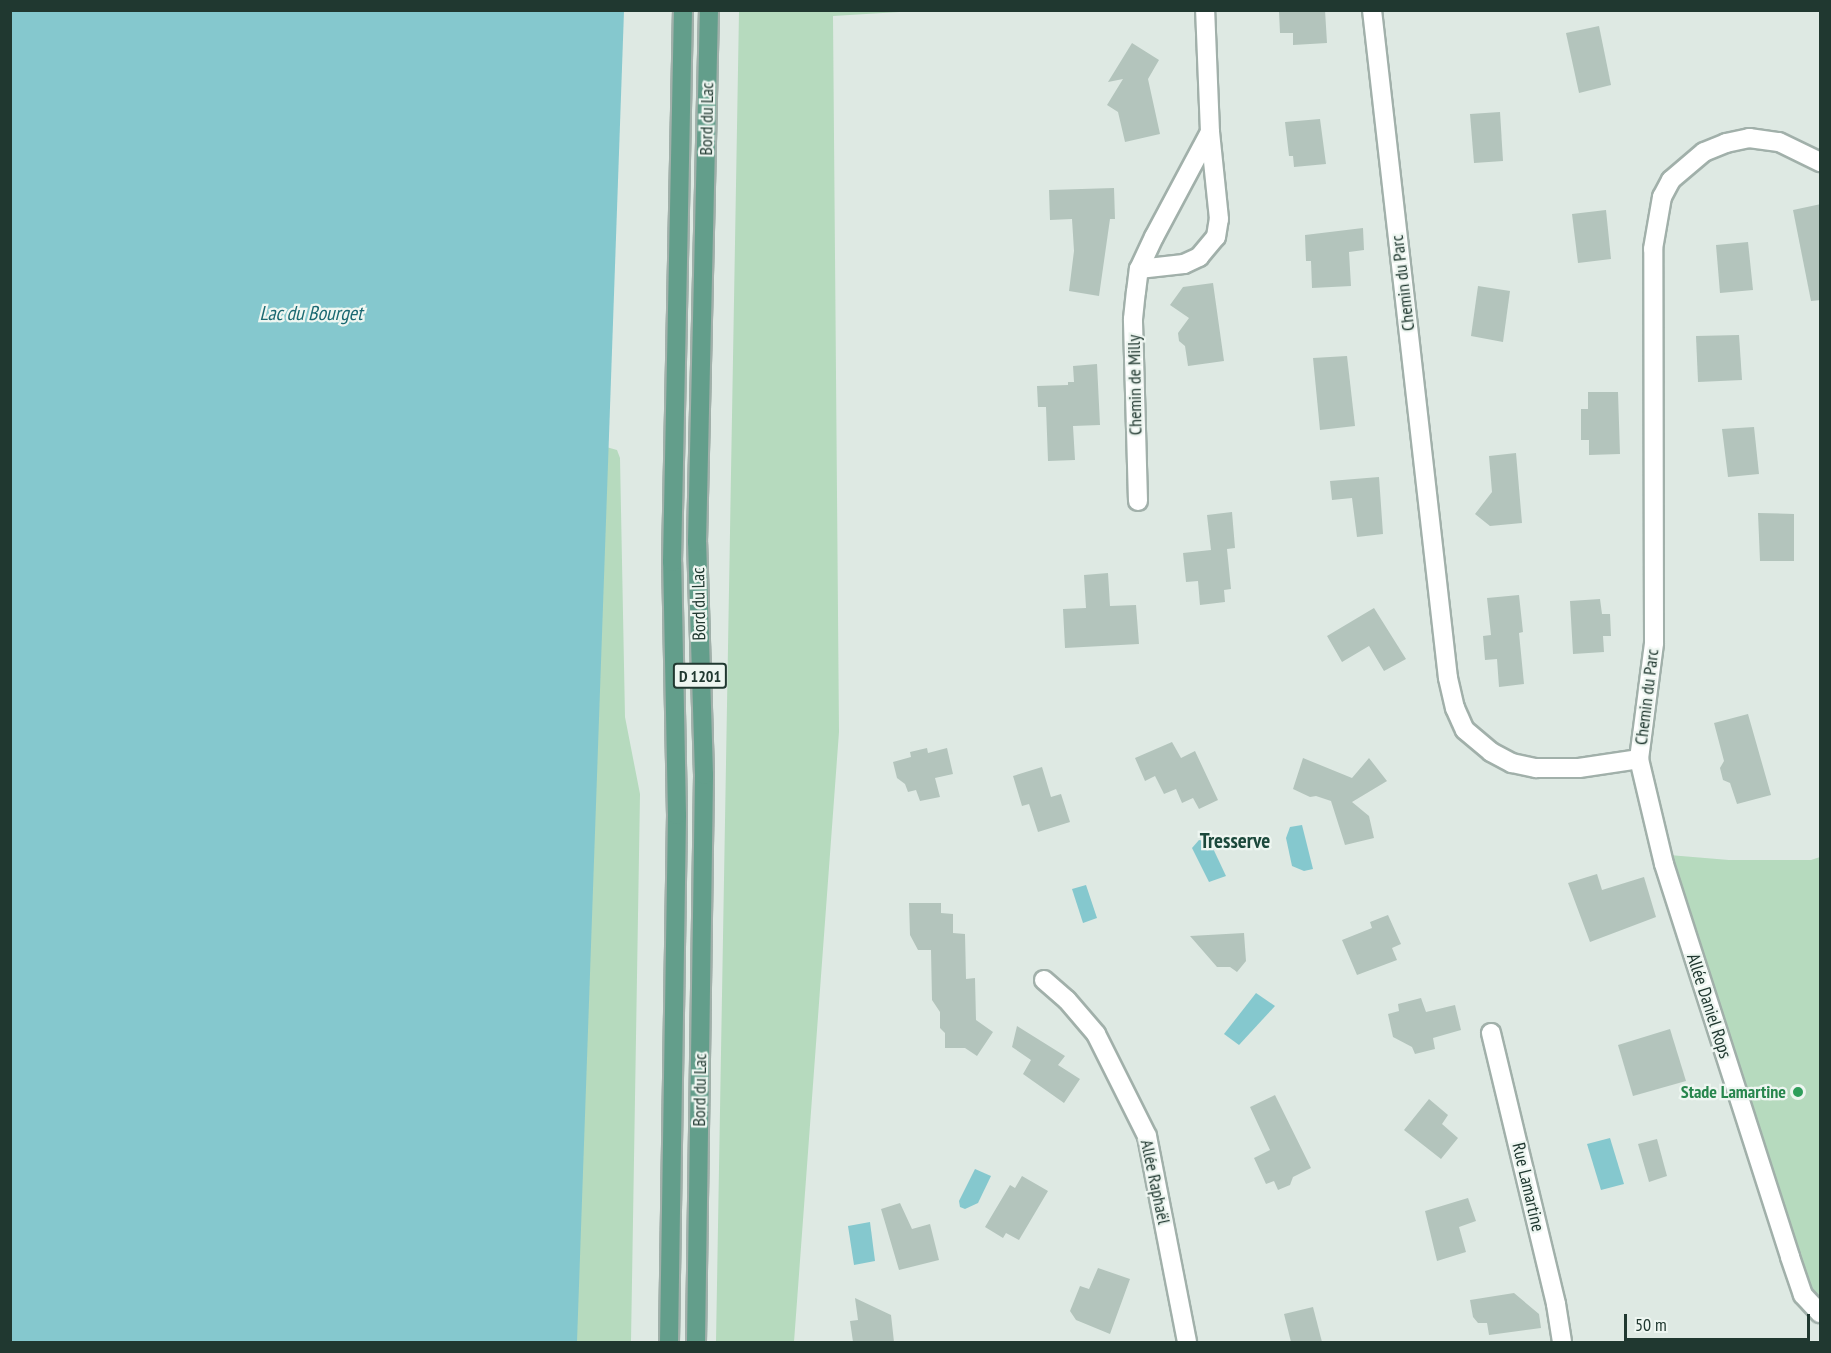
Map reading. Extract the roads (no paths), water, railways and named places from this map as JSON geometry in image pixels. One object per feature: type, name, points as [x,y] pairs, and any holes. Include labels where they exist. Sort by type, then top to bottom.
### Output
[{"type":"main road","name":"Bord du Lac","points":[[669,1342],[677,815],[672,562],[683,10]]},
{"type":"main road","name":"Bord du Lac","points":[[696,1342],[704,775],[698,542],[709,10]]},
{"type":"street","name":"Chemin de Milly","points":[[1139,269],[1184,264],[1199,257],[1216,237],[1219,219],[1210,132],[1205,10]]},
{"type":"street","name":"Chemin du Parc","points":[[1372,10],[1448,678],[1455,708],[1465,730],[1478,743],[1512,763],[1536,768],[1579,768],[1639,759],[1654,643],[1653,249],[1662,197],[1671,180],[1704,152],[1726,142],[1749,138],[1779,142],[1821,162]]},
{"type":"street","name":"Chemin de Milly","points":[[1138,501],[1134,319],[1139,269],[1210,132]]},
{"type":"street","name":"Allée Daniel Rops","points":[[1639,759],[1664,864],[1790,1257],[1803,1295],[1821,1313]]},
{"type":"street","name":"Allée Raphaël","points":[[1044,980],[1067,1000],[1096,1034],[1147,1136],[1187,1342]]},
{"type":"street","name":"Rue Lamartine","points":[[1491,1033],[1556,1304],[1562,1342]]},
{"type":"water","name":"Lac du Bourget","points":[[10,11],[624,11],[577,1342],[11,1342]]},
{"type":"water","points":[[1302,825],[1313,869],[1304,871],[1292,866],[1286,838],[1290,827]]},
{"type":"water","points":[[1199,840],[1210,842],[1226,876],[1209,882],[1192,848]]},
{"type":"water","points":[[1086,885],[1097,918],[1083,923],[1072,889]]},
{"type":"water","points":[[1256,993],[1275,1006],[1239,1045],[1224,1034]]},
{"type":"water","points":[[1610,1138],[1624,1184],[1601,1190],[1587,1144]]},
{"type":"water","points":[[975,1169],[991,1176],[978,1203],[965,1209],[960,1207],[959,1201]]},
{"type":"water","points":[[870,1222],[875,1261],[854,1265],[848,1226]]},
{"type":"place","name":"Stade Lamartine","points":[[1798,1092]]},
{"type":"district","name":"Tresserve","points":[[1235,841]]}]
